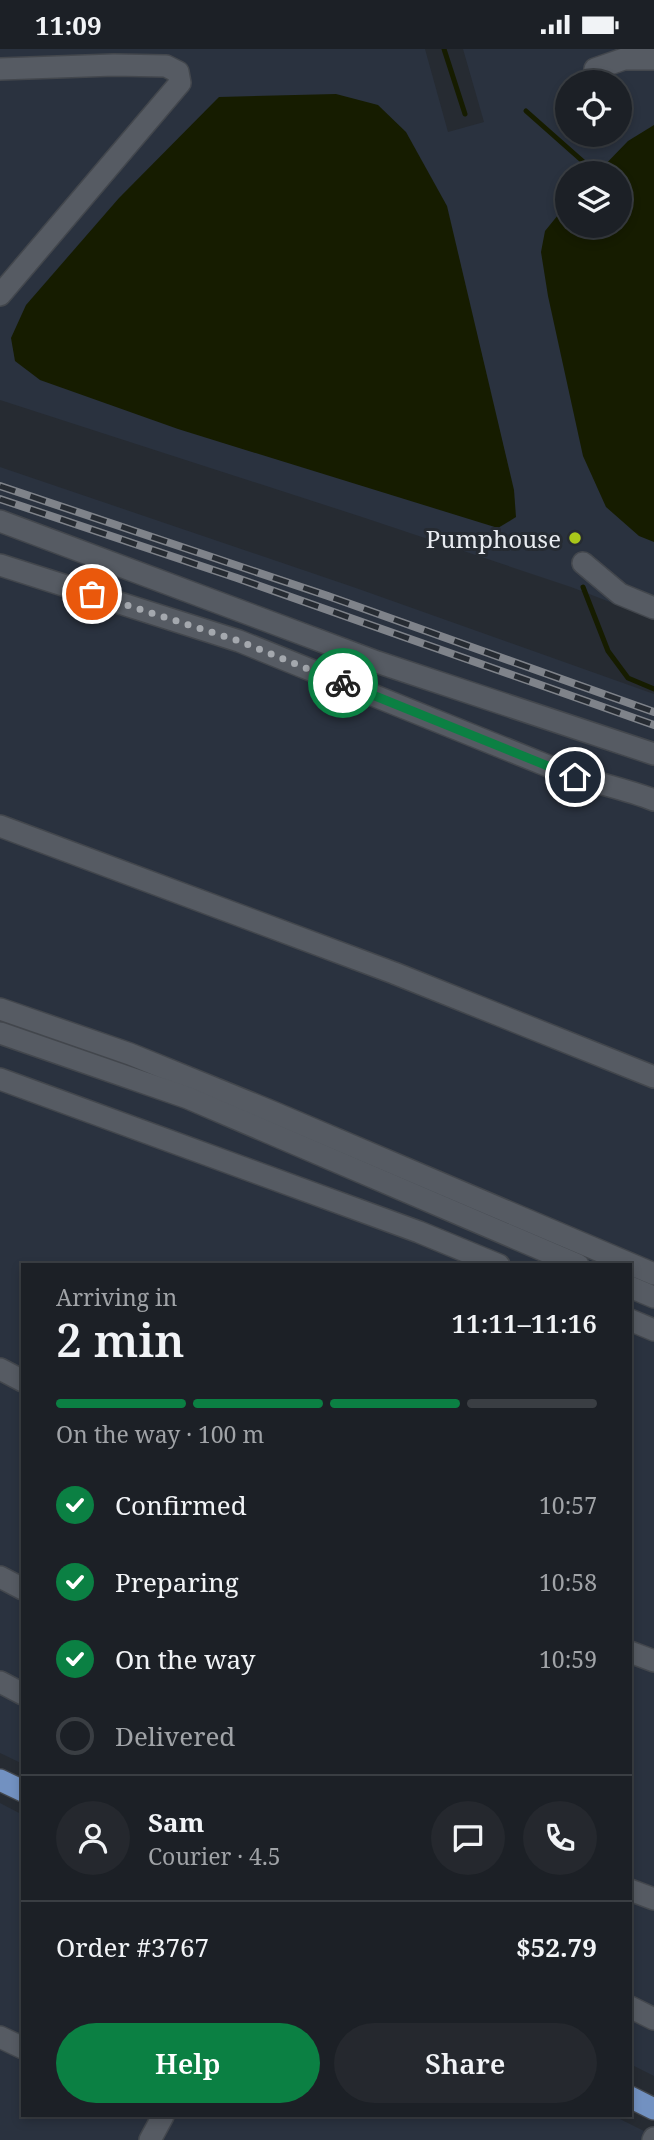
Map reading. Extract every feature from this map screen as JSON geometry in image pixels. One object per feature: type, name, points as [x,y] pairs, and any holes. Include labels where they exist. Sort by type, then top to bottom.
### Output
[{"type":"main road","points":[[0,1780],[21,1790]]},
{"type":"main road","points":[[632,2098],[654,2109]]},
{"type":"lane","points":[[595,69],[624,59],[654,58]]},
{"type":"lane","points":[[0,69],[166,66],[178,72],[180,83],[0,295]]},
{"type":"lane","points":[[0,521],[377,662],[654,754]]},
{"type":"lane","points":[[583,563],[620,594],[654,608]]},
{"type":"lane","points":[[0,565],[239,641],[558,771],[654,800]]},
{"type":"lane","points":[[0,826],[394,973],[654,1077]]},
{"type":"lane","points":[[0,1009],[130,1054],[628,1263]]},
{"type":"lane","points":[[0,1034],[188,1098],[573,1263]]},
{"type":"lane","points":[[0,1079],[406,1227],[494,1263]]},
{"type":"lane","points":[[632,1265],[654,1274]]},
{"type":"lane","points":[[632,1288],[654,1297]]},
{"type":"lane","points":[[632,1321],[654,1330]]},
{"type":"lane","points":[[0,1369],[21,1380]]},
{"type":"lane","points":[[0,1577],[21,1588]]},
{"type":"lane","points":[[632,1653],[654,1661]]},
{"type":"lane","points":[[0,1682],[21,1693]]},
{"type":"lane","points":[[632,1891],[654,1899]]},
{"type":"lane","points":[[632,2008],[654,2019]]},
{"type":"lane","points":[[0,2037],[21,2047]]},
{"type":"lane","points":[[150,2140],[162,2117]]},
{"type":"shaded area","points":[[0,49],[425,49],[448,132],[484,122],[463,49],[654,49],[654,619],[571,587],[0,400]]},
{"type":"shaded area","points":[[336,94],[378,105],[406,132],[447,206],[514,490],[516,517],[498,528],[178,429],[40,380],[15,361],[11,338],[26,305],[119,198],[219,97]]},
{"type":"shaded area","points":[[654,125],[654,542],[639,536],[606,507],[583,456],[541,252],[545,231],[555,219],[555,238],[632,238],[632,161],[609,161],[622,147],[632,147],[632,139]]},
{"type":"shaded area","points":[[0,467],[356,588],[654,694],[654,2076],[632,2065],[632,1263],[21,1263],[21,1763],[0,1753]]},
{"type":"shaded area","points":[[0,1803],[21,1814],[21,2117],[616,2117],[654,2136],[654,2140],[0,2140]]},
{"type":"waterway","points":[[444,49],[465,114]]},
{"type":"waterway","points":[[526,111],[582,161]]},
{"type":"waterway","points":[[583,587],[608,651],[628,678],[654,689]]},
{"type":"railway","points":[[0,486],[328,596],[654,712]]},
{"type":"railway","points":[[0,499],[237,578],[654,725]]},
{"type":"way so far","points":[[92,594],[239,641],[343,683]]},
{"type":"place","name":"Pumphouse","points":[[575,538]]},
{"type":"route","points":[[343,683],[575,777]]}]
